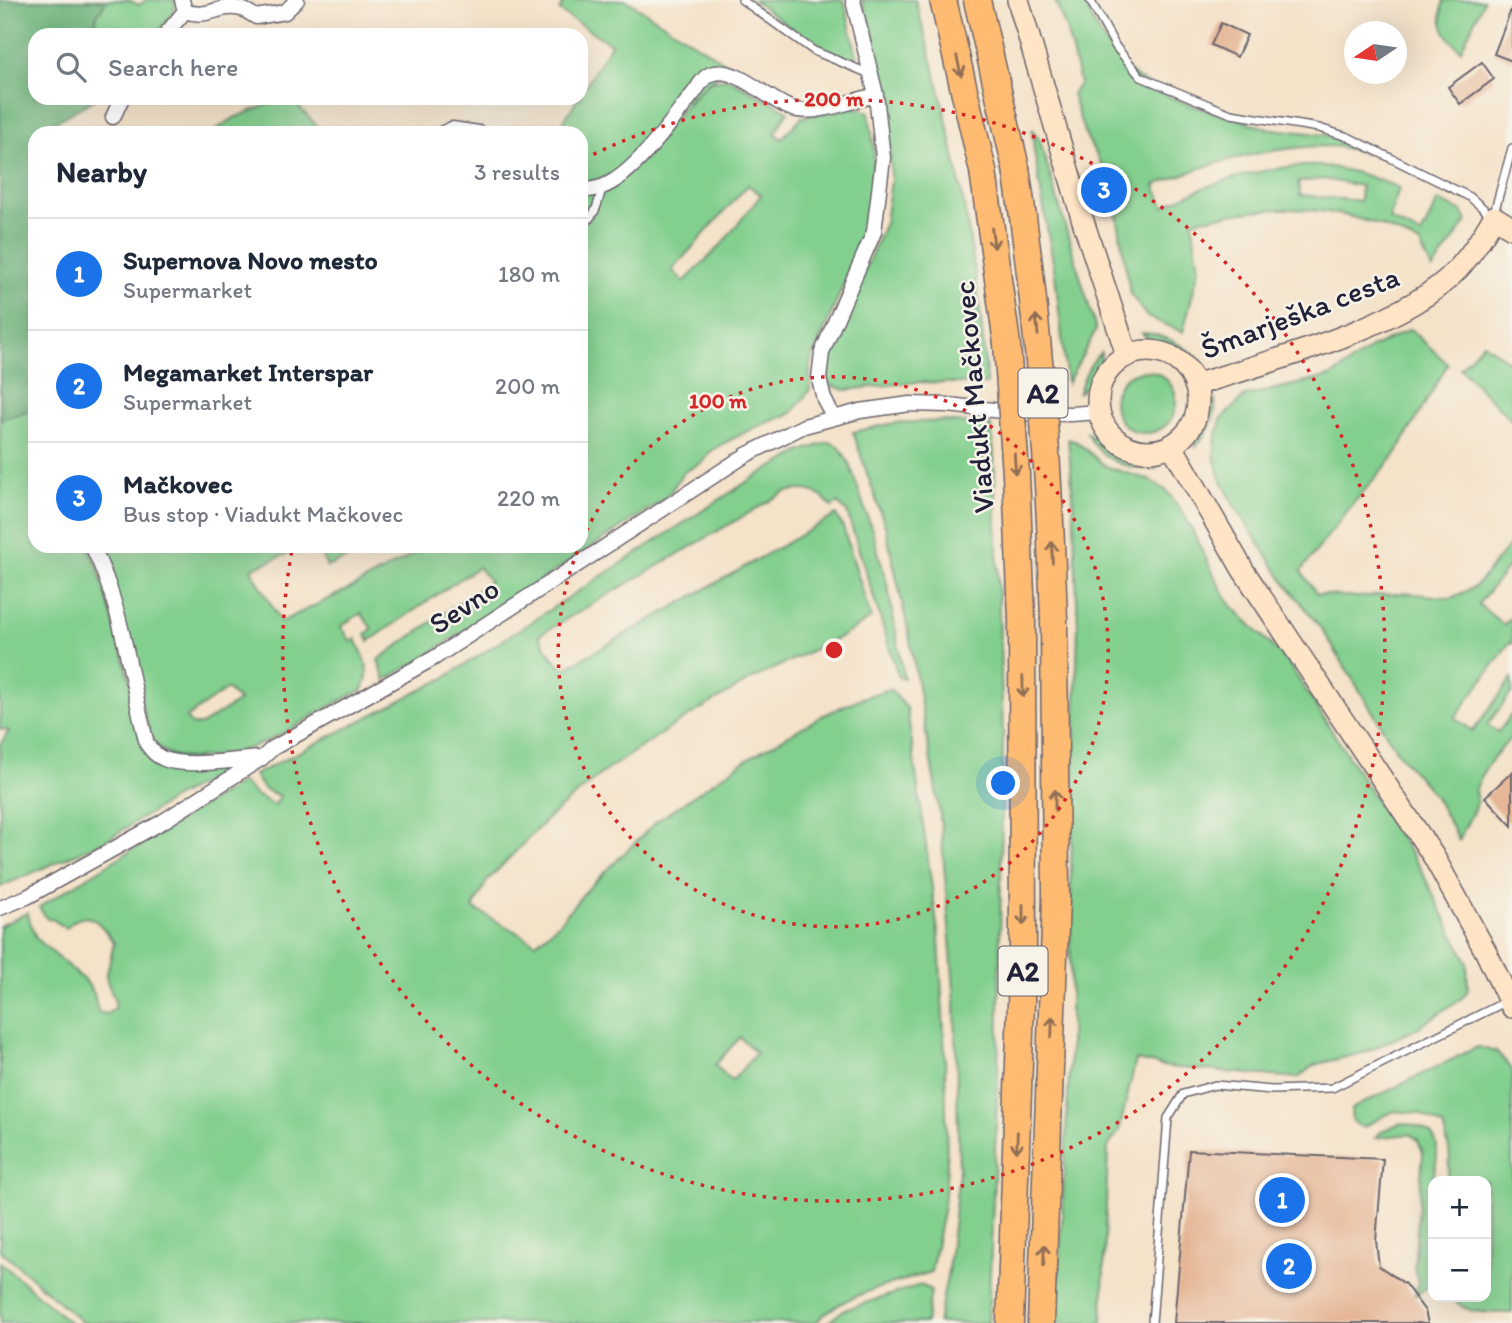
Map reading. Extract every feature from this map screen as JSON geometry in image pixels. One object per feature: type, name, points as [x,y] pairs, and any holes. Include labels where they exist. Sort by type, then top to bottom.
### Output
[{"type":"highway","name":"Viadukt Mačkovec","points":[[943,0],[983,171],[1007,344],[1016,474],[1021,619],[1023,946],[1010,1323]]},
{"type":"highway","name":"A2","points":[[977,0],[1016,168],[1030,256],[1050,490],[1056,898],[1041,1323]]},
{"type":"main road","points":[[1018,0],[1083,221],[1127,355]]},
{"type":"main road","name":"Šmarješka cesta","points":[[1195,385],[1306,348],[1398,312],[1455,271],[1480,241],[1503,223]]},
{"type":"main road","points":[[1139,351],[1167,354],[1180,362],[1190,373],[1195,385],[1199,400],[1198,414],[1183,439],[1172,446],[1156,452],[1140,452],[1125,447],[1112,437],[1102,424],[1098,396],[1100,384],[1114,363],[1127,355],[1139,351]]},
{"type":"main road","points":[[1172,446],[1243,570],[1434,857],[1486,952],[1510,1004]]},
{"type":"street","points":[[169,28],[183,6],[199,16],[222,9],[242,9],[256,17],[285,12],[297,0]]},
{"type":"street","points":[[834,418],[824,399],[819,379],[822,352],[874,232],[883,158],[876,95],[853,0]]},
{"type":"street","points":[[588,190],[602,187],[618,178],[646,153],[703,79],[714,73],[727,74],[742,80],[789,108],[801,111],[876,95]]},
{"type":"street","points":[[113,117],[119,105]]},
{"type":"street","name":"Sevno","points":[[0,908],[27,897],[162,822],[273,748],[434,657],[746,455],[804,426],[860,411],[910,404],[948,405],[1020,413],[1099,412]]},
{"type":"street","points":[[95,553],[107,582],[147,744],[156,755],[174,761],[261,758]]},
{"type":"lane","points":[[742,0],[814,51],[871,75]]},
{"type":"lane","points":[[1090,0],[1116,47],[1141,76],[1231,114],[1306,125],[1348,137],[1470,197],[1503,223]]},
{"type":"lane","points":[[1503,223],[1512,148]]},
{"type":"lane","points":[[588,222],[597,206],[602,187]]},
{"type":"lane","points":[[1152,1323],[1168,1118],[1183,1094],[1215,1084],[1272,1090],[1332,1088],[1510,1004]]},
{"type":"green space","points":[[0,0],[107,0],[97,15],[94,28],[28,28],[28,105],[85,105],[50,126],[28,126],[28,411],[0,419]]},
{"type":"green space","points":[[107,0],[129,0],[139,5],[146,0],[176,0],[174,12],[161,28],[94,28],[97,15]]},
{"type":"green space","points":[[565,0],[626,0],[729,65],[674,112],[623,166],[612,174],[588,182],[588,126],[560,126],[574,105],[588,105],[588,82],[611,44],[559,11]]},
{"type":"green space","points":[[753,0],[844,0],[858,61],[854,64],[814,45]]},
{"type":"green space","points":[[862,0],[915,0],[940,94],[970,238],[987,384],[915,382],[846,390],[828,385],[827,360],[885,223],[891,180],[888,107]]},
{"type":"green space","points":[[1055,0],[1084,0],[1095,26],[1123,65],[1140,80],[1160,91],[1205,110],[1262,127],[1333,137],[1368,153],[1331,146],[1286,149],[1241,157],[1155,185],[1164,207],[1198,190],[1240,176],[1283,168],[1321,166],[1351,171],[1399,188],[1389,219],[1421,235],[1438,201],[1461,211],[1467,221],[1432,270],[1420,244],[1383,226],[1347,216],[1303,209],[1281,209],[1192,221],[1199,269],[1183,332],[1147,317],[1130,293],[1112,184],[1084,132],[1072,94],[1080,83],[1067,32]],"holes":[[[1323,179],[1361,186],[1360,201],[1300,195],[1298,182]]]},
{"type":"green space","points":[[1444,0],[1484,0],[1461,50],[1444,28],[1441,15]]},
{"type":"green space","points":[[727,78],[788,111],[775,133],[781,139],[802,117],[856,107],[869,112],[874,149],[873,182],[866,231],[810,364],[810,390],[792,413],[756,427],[710,452],[703,462],[684,472],[666,498],[588,549],[588,192],[609,188],[708,82]],"holes":[[[748,185],[761,195],[721,245],[684,282],[672,270]]]},
{"type":"green space","points":[[266,105],[297,105],[317,126],[222,126]]},
{"type":"green space","points":[[1032,129],[1040,141],[1096,330],[1067,384],[1055,274]]},
{"type":"green space","points":[[1410,329],[1448,364],[1396,454],[1351,506],[1301,571],[1317,594],[1358,597],[1407,593],[1452,598],[1476,586],[1512,542],[1512,563],[1478,604],[1504,625],[1512,616],[1512,643],[1510,642],[1455,718],[1473,731],[1512,678],[1512,692],[1487,725],[1498,732],[1512,714],[1512,736],[1486,767],[1475,791],[1477,803],[1459,840],[1434,795],[1398,753],[1323,631],[1283,580],[1234,505],[1218,473],[1214,455],[1221,419],[1245,396],[1332,376],[1371,348]]},
{"type":"green space","points":[[1142,333],[1175,342],[1202,362],[1187,361],[1175,351],[1155,346]]},
{"type":"green space","points":[[1483,343],[1512,364],[1512,421],[1460,368]]},
{"type":"green space","points":[[1101,352],[1096,375],[1079,392],[1087,370]]},
{"type":"green space","points":[[1139,371],[1151,371],[1167,380],[1174,390],[1174,414],[1167,424],[1151,433],[1139,433],[1128,428],[1119,419],[1114,408],[1114,396],[1119,385],[1128,376]]},
{"type":"green space","points":[[1215,400],[1210,425],[1196,447],[1192,439],[1203,410]]},
{"type":"green space","points":[[28,411],[28,553],[91,553],[97,565],[151,754],[225,764],[229,769],[176,797],[103,842],[0,887],[0,745],[9,731],[0,729],[0,419]]},
{"type":"green space","points":[[944,421],[991,426],[994,455],[1003,736],[998,1076],[988,1323],[938,1323],[948,1271],[959,1171],[955,1002],[940,814],[909,634],[886,529],[853,432],[894,423]]},
{"type":"green space","points":[[1087,433],[1155,469],[1115,462],[1099,450]]},
{"type":"green space","points":[[1068,439],[1077,442],[1105,466],[1149,480],[1167,491],[1185,516],[1221,589],[1233,607],[1287,661],[1420,868],[1467,962],[1468,990],[1462,998],[1414,1030],[1366,1052],[1314,1065],[1298,1078],[1168,1067],[1136,1060],[1119,1131],[1108,1147],[1102,1323],[1057,1323],[1070,1052],[1071,872],[1078,628]]},
{"type":"green space","points":[[829,442],[839,446],[850,465],[888,587],[904,678],[899,678],[847,512],[838,503],[832,507],[812,491],[785,492],[539,635],[552,657],[564,669],[836,515],[843,527],[871,618],[844,635],[754,678],[679,722],[602,773],[546,820],[487,881],[473,908],[536,943],[558,924],[585,892],[657,821],[747,759],[822,716],[859,699],[890,689],[907,708],[939,939],[947,1165],[944,1206],[931,1272],[853,1297],[826,1313],[816,1323],[83,1323],[0,1250],[0,926],[27,913],[36,938],[87,983],[94,994],[98,1012],[107,1014],[115,1008],[106,978],[114,943],[93,919],[81,918],[66,928],[52,919],[47,919],[39,907],[242,782],[257,796],[275,805],[280,796],[263,789],[254,775],[443,679],[756,476],[802,451]],"holes":[[[740,1037],[756,1053],[732,1081],[715,1065]]]},
{"type":"green space","points":[[99,553],[289,553],[251,569],[281,622],[416,553],[582,553],[417,662],[385,680],[378,660],[490,581],[478,567],[369,641],[366,634],[372,629],[361,613],[341,626],[351,642],[356,639],[365,658],[367,676],[363,690],[262,743],[218,756],[192,758],[163,751],[151,737]],"holes":[[[227,689],[239,701],[201,725],[192,725],[186,718]]]},
{"type":"green space","points":[[320,553],[359,553],[327,567]]},
{"type":"green space","points":[[1477,1047],[1496,1051],[1512,1069],[1512,1313],[1471,1310],[1457,1302],[1491,1302],[1491,1176],[1447,1176],[1449,1154],[1443,1126],[1419,1113],[1394,1111],[1363,1127],[1354,1123],[1351,1109]]},
{"type":"green space","points":[[1400,1123],[1420,1127],[1432,1135],[1437,1145],[1434,1176],[1428,1176],[1428,1287],[1415,1296],[1418,1282],[1414,1268],[1423,1153],[1418,1140],[1410,1134],[1375,1138],[1382,1131]]},
{"type":"green space","points":[[0,1262],[8,1269],[70,1323],[0,1323]]},
{"type":"green space","points":[[920,1285],[931,1290],[926,1323],[827,1323],[844,1310]]},
{"type":"building","points":[[1512,11],[1512,61],[1494,54]]},
{"type":"building","points":[[1221,23],[1247,35],[1237,57],[1211,45]]},
{"type":"building","points":[[1482,62],[1494,79],[1460,104],[1448,87]]},
{"type":"building","points":[[1512,772],[1512,826],[1485,797]]},
{"type":"building","points":[[1189,1150],[1383,1159],[1376,1241],[1379,1266],[1405,1284],[1425,1311],[1428,1323],[1174,1323]]},
{"type":"place","name":"Mačkovec","points":[[1104,190]]},
{"type":"place","name":"Supernova Novo mesto","points":[[1282,1200]]},
{"type":"place","name":"Megamarket Interspar","points":[[1289,1266]]}]
